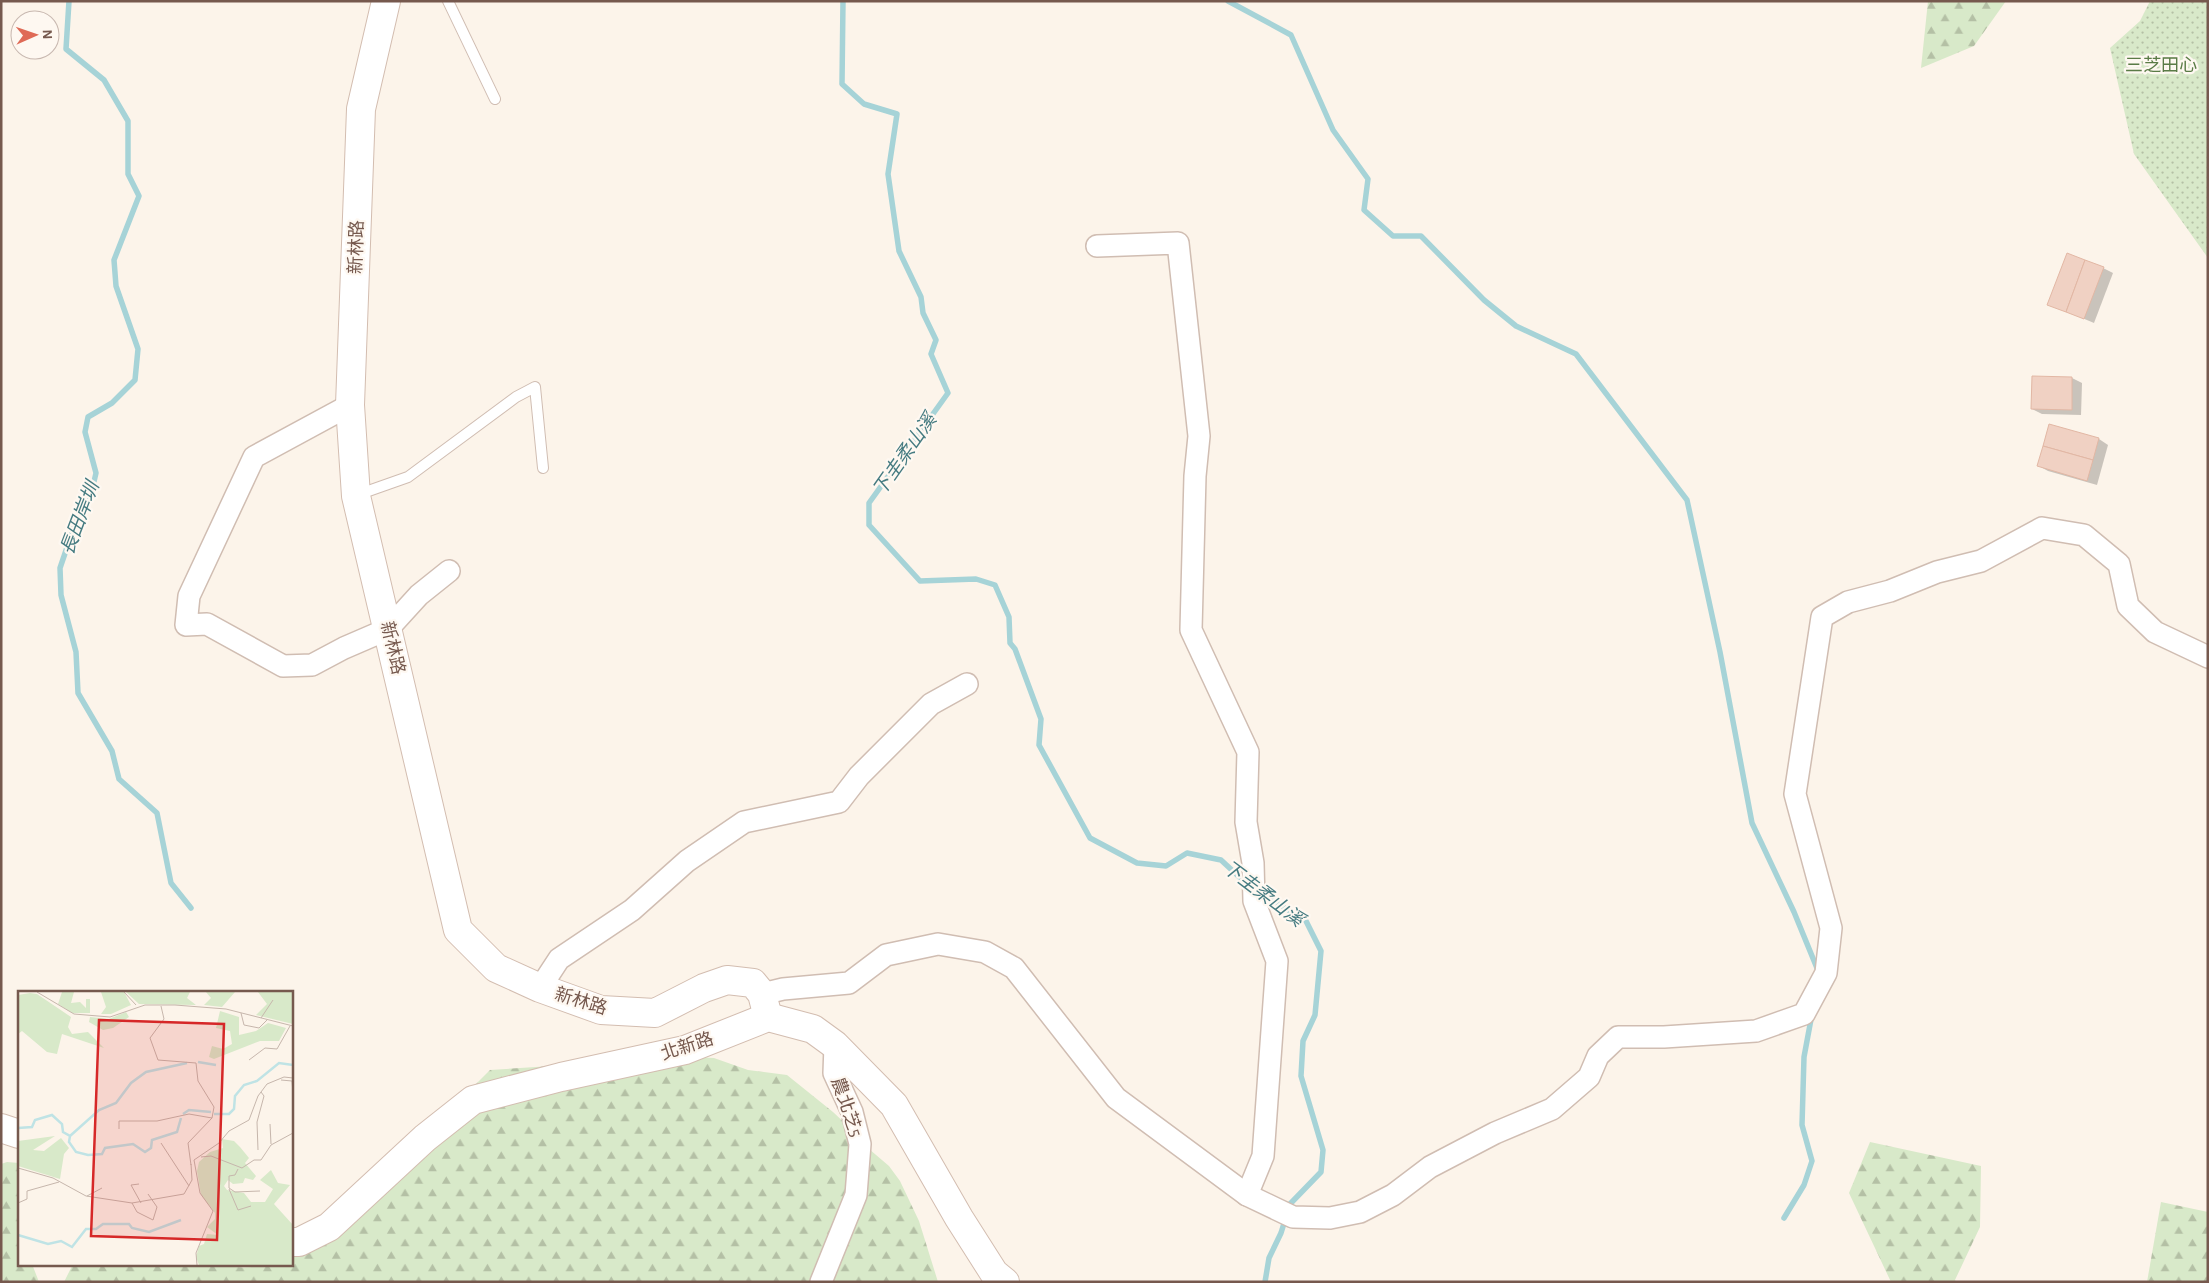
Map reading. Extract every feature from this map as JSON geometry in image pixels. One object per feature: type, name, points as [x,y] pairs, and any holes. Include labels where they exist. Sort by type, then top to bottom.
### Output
[{"type":"street","name":"新林路","points":[[386,1],[361,110],[350,405],[356,496],[458,930],[496,968],[540,988],[601,1010],[655,1012],[704,988],[727,980],[753,983],[765,1005]]},
{"type":"street","points":[[1097,246],[1178,242],[1199,436],[1195,476],[1191,630],[1248,752],[1246,822],[1252,863],[1254,901],[1277,961],[1263,1156],[1247,1195]]},
{"type":"street","points":[[350,405],[254,457],[190,596],[186,625],[207,624],[283,666],[312,665],[344,648],[388,629],[419,595],[449,571]]},
{"type":"street","points":[[1005,1282],[994,1273],[969,1234],[894,1105],[835,1044],[813,1029],[765,1005],[783,988],[849,983],[886,955],[938,944],[985,952],[1014,968],[1116,1098],[1247,1195],[1293,1217],[1330,1218],[1360,1212],[1393,1195],[1430,1167],[1495,1133],[1552,1109],[1589,1077],[1598,1056],[1618,1037],[1664,1037],[1756,1031],[1804,1014],[1826,972],[1831,928],[1795,794],[1822,617],[1848,602],[1890,591],[1937,572],[1981,561],[2042,528],[2084,535],[2119,564],[2128,606],[2155,632],[2208,658]]},
{"type":"street","points":[[540,988],[559,959],[632,910],[687,862],[744,822],[839,802],[859,776],[931,704],[967,684]]},
{"type":"street","name":"北新路","points":[[292,1242],[299,1242],[329,1227],[425,1138],[473,1100],[560,1077],[685,1050],[765,1005]]},
{"type":"street","name":"農北芝5","points":[[821,1282],[856,1195],[860,1144],[852,1112],[834,1074],[835,1044]]},
{"type":"street","points":[[1,1128],[18,1134]]},
{"type":"lane","points":[[448,1],[495,99]]},
{"type":"lane","points":[[356,496],[408,478],[516,397],[535,387],[543,468]]},
{"type":"green space","points":[[1928,1],[2006,1],[1974,46],[1921,68]]},
{"type":"green space","name":"三芝田心","points":[[2150,1],[2208,1],[2208,258],[2134,154],[2110,48],[2140,21]]},
{"type":"green space","points":[[694,1057],[714,1058],[748,1070],[787,1075],[849,1127],[862,1143],[889,1166],[900,1181],[919,1221],[938,1282],[64,1282],[72,1266],[233,1266],[246,1268],[292,1266],[292,1248],[463,1097],[490,1070]]},
{"type":"green space","points":[[1870,1142],[1981,1166],[1980,1227],[1955,1280],[1956,1282],[1891,1282],[1849,1193]]},
{"type":"green space","points":[[7,1162],[18,1163],[18,1266],[33,1266],[39,1282],[1,1282],[1,1164]]},
{"type":"green space","points":[[2161,1202],[2208,1212],[2208,1282],[2147,1282]]},
{"type":"building","points":[[2067,253],[2085,260],[2066,312],[2047,305]]},
{"type":"building","points":[[2085,260],[2104,267],[2084,319],[2066,312]]},
{"type":"building","points":[[2032,376],[2072,377],[2072,410],[2031,409]]},
{"type":"building","points":[[2049,424],[2099,438],[2093,460],[2043,446]]},
{"type":"building","points":[[2043,446],[2093,460],[2087,481],[2037,466]]},
{"type":"waterway","name":"長田岸圳","points":[[69,1],[66,49],[104,80],[128,121],[128,174],[139,196],[114,260],[116,286],[138,349],[135,380],[112,403],[88,417],[85,432],[96,473],[90,499],[75,524],[60,568],[61,595],[76,652],[78,693],[112,751],[119,779],[157,813],[171,883],[191,908]]},
{"type":"waterway","name":"下圭柔山溪","points":[[843,1],[842,84],[864,104],[897,114],[888,174],[899,251],[921,297],[923,313],[936,340],[931,354],[948,393],[869,503],[869,525],[920,581],[976,579],[995,585],[1009,617],[1010,643],[1015,649],[1041,719],[1039,745],[1090,838],[1137,863],[1166,866],[1187,853],[1221,860],[1249,886]]},
{"type":"waterway","points":[[1228,1],[1291,35],[1333,130],[1368,179],[1364,210],[1393,236],[1421,236],[1484,300],[1516,326],[1576,354],[1687,500],[1720,652],[1752,823],[1794,912],[1819,973]]},
{"type":"waterway","name":"下圭柔山溪","points":[[1259,892],[1306,921],[1321,951],[1315,1015],[1303,1041],[1301,1076],[1323,1150],[1321,1172],[1290,1204],[1281,1233],[1269,1258],[1265,1282]]},
{"type":"waterway","points":[[1784,1218],[1804,1185],[1812,1161],[1802,1125],[1804,1057],[1812,1014]]}]
